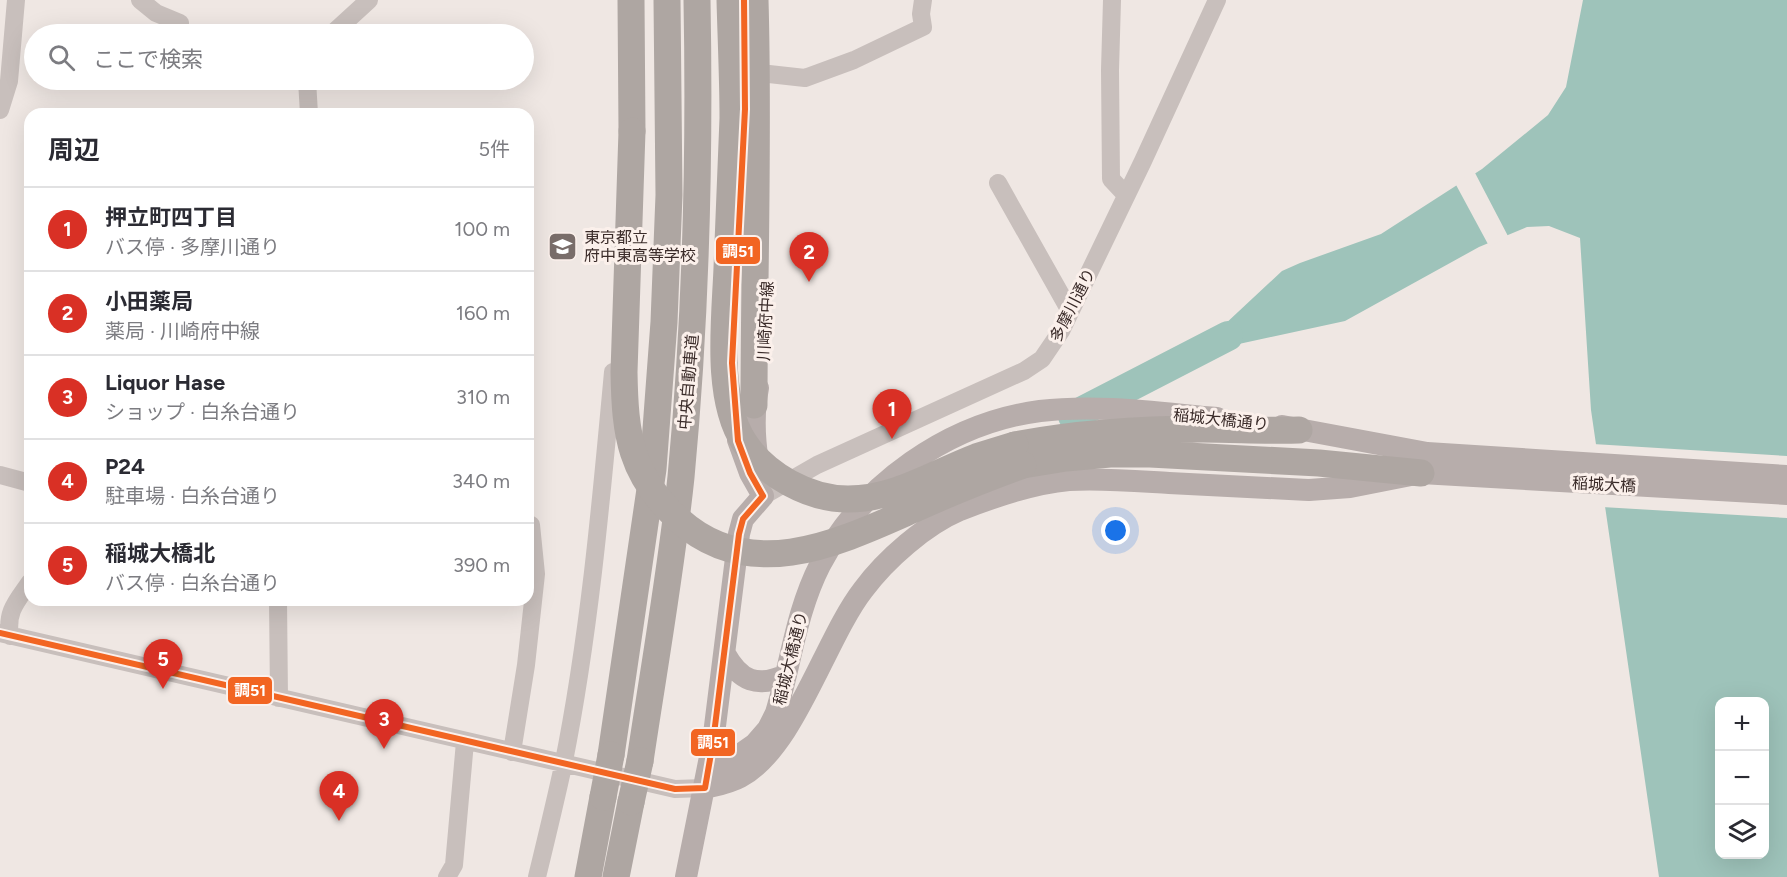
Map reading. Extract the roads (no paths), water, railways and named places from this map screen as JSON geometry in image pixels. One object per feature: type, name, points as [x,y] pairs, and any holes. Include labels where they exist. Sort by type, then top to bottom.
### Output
[{"type":"highway","points":[[631,0],[632,131],[624,372],[629,436],[635,462],[661,503],[683,524],[705,538],[730,549],[754,554],[800,552],[857,534],[980,480],[1023,465],[1066,458],[1110,454],[1150,454],[1319,463],[1424,463]]},
{"type":"highway","name":"中央自動車道","points":[[588,877],[611,755],[653,469],[664,322],[669,195],[667,0]]},
{"type":"highway","name":"中央自動車道","points":[[616,877],[640,761],[680,479],[693,323],[699,97],[697,0]]},
{"type":"highway","points":[[730,0],[733,116],[724,364],[730,405],[743,442],[770,470],[790,484],[808,492],[847,499],[886,494],[903,489],[975,458],[1015,445],[1061,436],[1202,429],[1264,432],[1299,430]]},
{"type":"highway","points":[[754,405],[757,152],[755,0]]},
{"type":"main road","name":"川崎府中線","points":[[744,0],[745,109],[732,363],[738,441],[750,473],[764,495]]},
{"type":"main road","name":"川崎府中線","points":[[764,495],[754,438],[754,405],[762,370],[767,331],[769,74],[767,0]]},
{"type":"main road","name":"稲城大橋通り","points":[[705,788],[723,767],[755,744],[768,729],[777,713],[802,608],[820,564],[851,518],[899,472],[929,451],[961,434],[1002,419],[1039,411],[1066,409],[1127,411],[1263,422],[1424,463]]},
{"type":"main road","name":"稲城大橋通り","points":[[705,788],[728,782],[757,766],[774,747],[862,590],[886,563],[920,534],[959,511],[1031,487],[1068,480],[1320,490],[1350,487],[1424,463]]},
{"type":"main road","name":"稲城大橋","points":[[1424,463],[1787,476]]},
{"type":"main road","name":"稲城大橋","points":[[1424,463],[1787,494]]},
{"type":"main road","points":[[686,877],[714,742],[739,534],[743,519],[764,495]]},
{"type":"main road","points":[[725,654],[732,666],[743,677],[766,682],[786,675]]},
{"type":"street","points":[[0,110],[9,81],[16,0]]},
{"type":"street","points":[[140,0],[156,13],[180,23]]},
{"type":"street","points":[[343,24],[369,0]]},
{"type":"street","points":[[537,877],[563,764],[598,532],[617,328],[624,123],[622,0]]},
{"type":"street","points":[[769,74],[805,78],[864,56],[923,27],[921,14],[923,0]]},
{"type":"street","points":[[1112,0],[1110,70],[1112,179],[1126,195]]},
{"type":"street","name":"多摩川通り","points":[[764,495],[817,465],[1033,366],[1047,353],[1126,195],[1217,0]]},
{"type":"street","points":[[308,90],[309,108]]},
{"type":"street","points":[[998,183],[1070,311]]},
{"type":"street","points":[[0,475],[24,481]]},
{"type":"street","points":[[534,554],[536,574],[534,592]]},
{"type":"street","points":[[24,591],[10,613],[5,634],[675,789],[705,788]]},
{"type":"street","points":[[278,606],[279,698]]},
{"type":"street","points":[[512,752],[532,606]]},
{"type":"street","points":[[447,877],[454,865],[465,741]]},
{"type":"water","points":[[1583,0],[1787,0],[1787,877],[1659,877],[1591,410],[1580,238],[1549,226],[1527,227],[1479,247],[1345,321],[1193,354],[1282,271],[1381,234],[1482,169],[1548,115],[1566,87]]},
{"type":"waterway","points":[[1073,416],[1228,336]]},
{"type":"place","name":"東京都立 府中東高等学校","points":[[563,246]]},
{"type":"place","name":"小田薬局","points":[[809,282]]},
{"type":"place","name":"押立町四丁目","points":[[892,439]]},
{"type":"place","name":"稲城大橋北","points":[[163,689]]},
{"type":"place","name":"Liquor Hase","points":[[384,749]]},
{"type":"place","name":"P24","points":[[339,821]]}]
